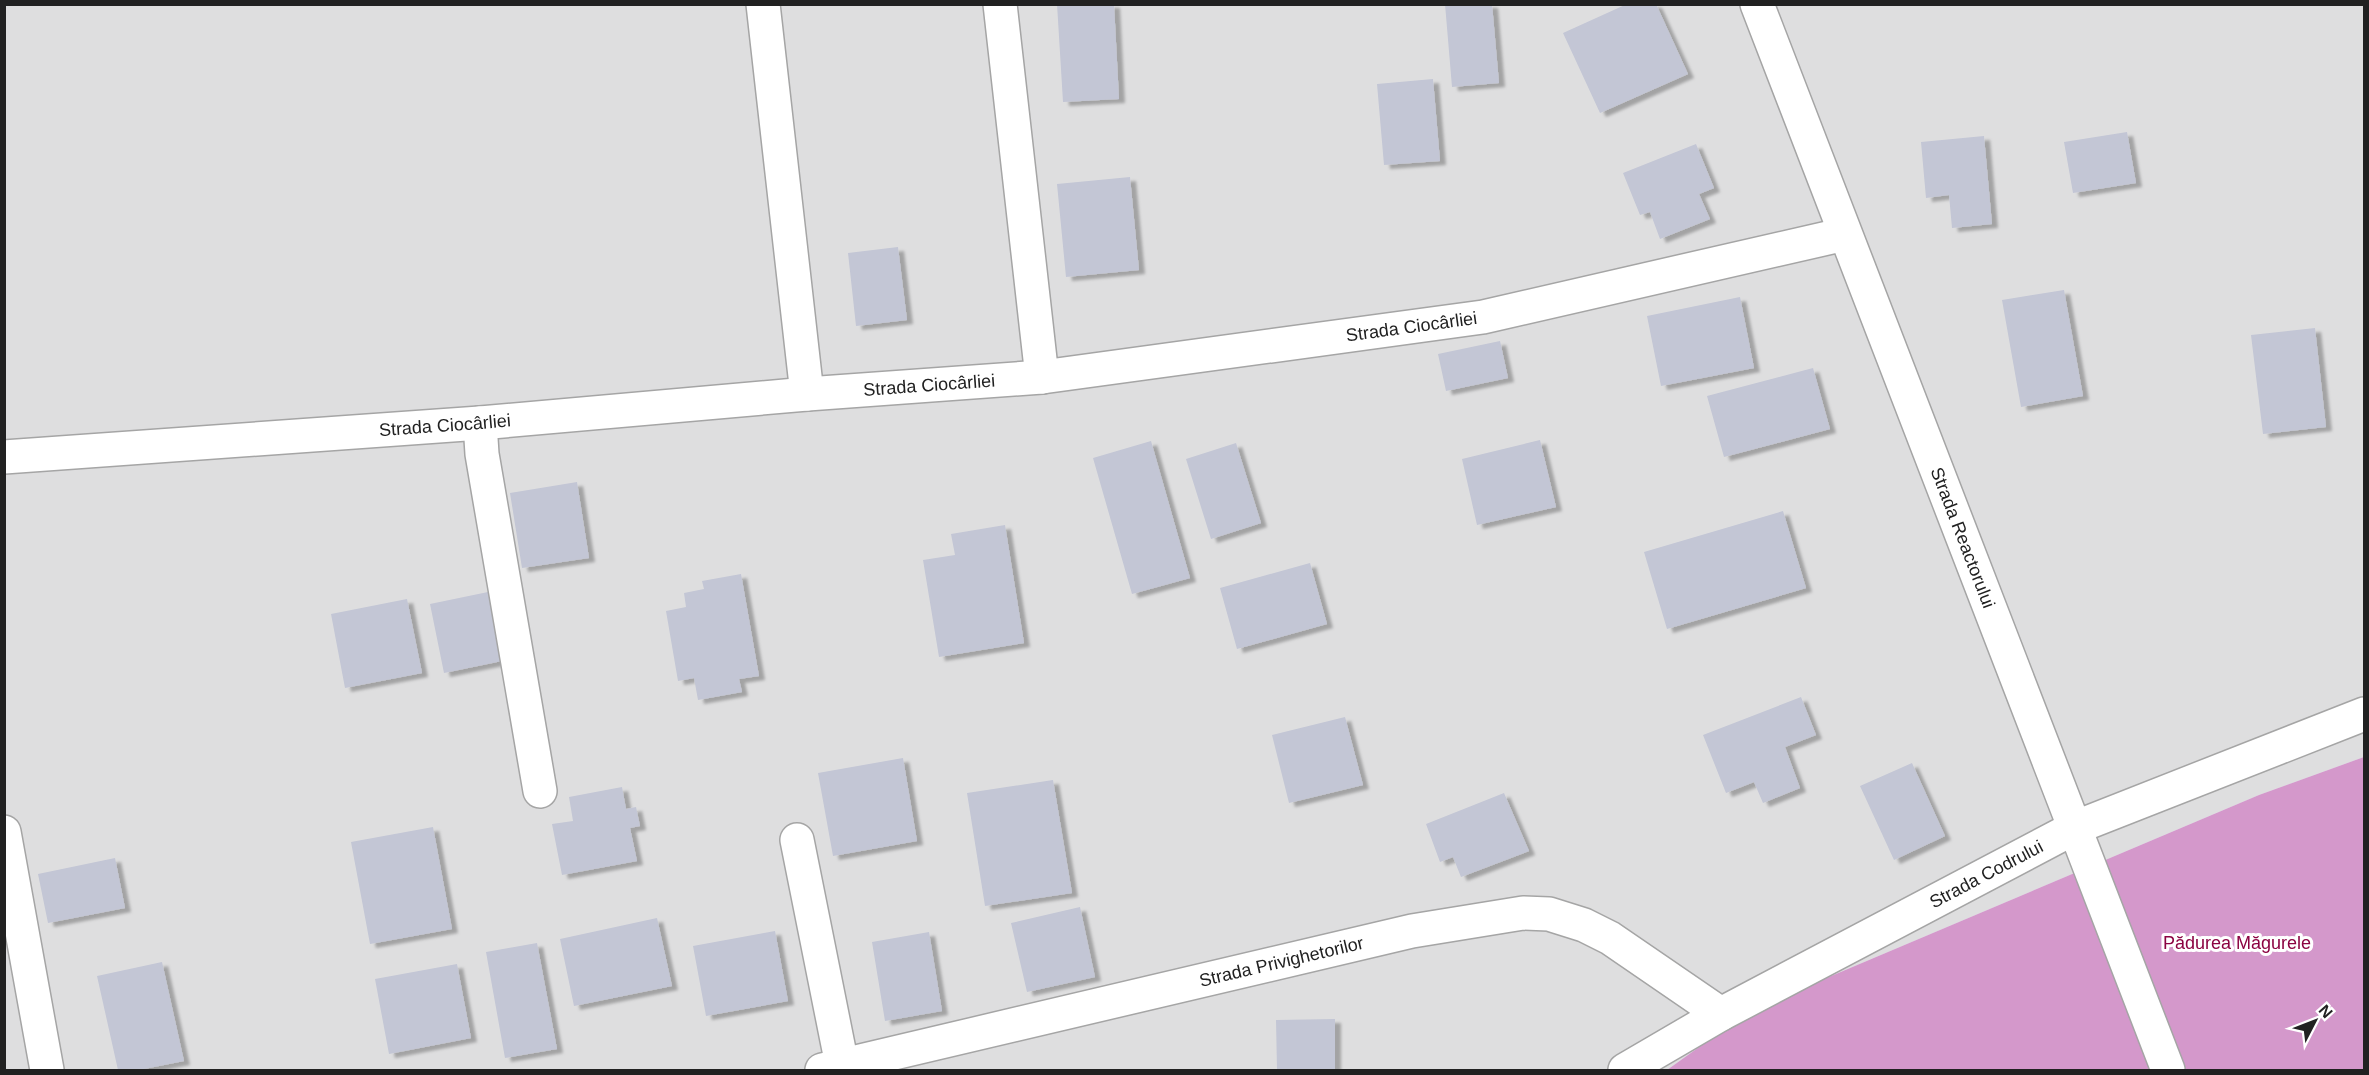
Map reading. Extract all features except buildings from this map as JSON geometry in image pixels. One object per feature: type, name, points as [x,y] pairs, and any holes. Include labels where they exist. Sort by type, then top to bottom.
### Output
[{"type":"street","points":[[763,4],[807,394]]},
{"type":"street","points":[[1000,4],[1042,377]]},
{"type":"street","name":"Strada Reactorului","points":[[1757,4],[2168,1071]]},
{"type":"street","name":"Strada Ciocârliei","points":[[4,457],[480,423],[807,394],[1042,377],[1483,317],[1845,234]]},
{"type":"street","points":[[480,423],[482,454],[540,791]]},
{"type":"street","name":"Strada Codrului","points":[[1625,1071],[1721,1014],[1906,914],[2074,828],[2364,714]]},
{"type":"street","points":[[4,832],[48,1071]]},
{"type":"street","points":[[797,840],[832,1068]]},
{"type":"street","name":"Strada Privighetorilor","points":[[832,1068],[1413,931],[1523,913],[1549,914],[1584,925],[1619,944],[1721,1014]]},
{"type":"shaded area","points":[[5,5],[2364,5],[2364,757],[2259,795],[1751,1010],[1667,1070],[5,1070]]},
{"type":"green space","name":"Pădurea Măgurele","points":[[2364,757],[2364,1070],[1667,1070],[1751,1010],[2259,795]]}]
